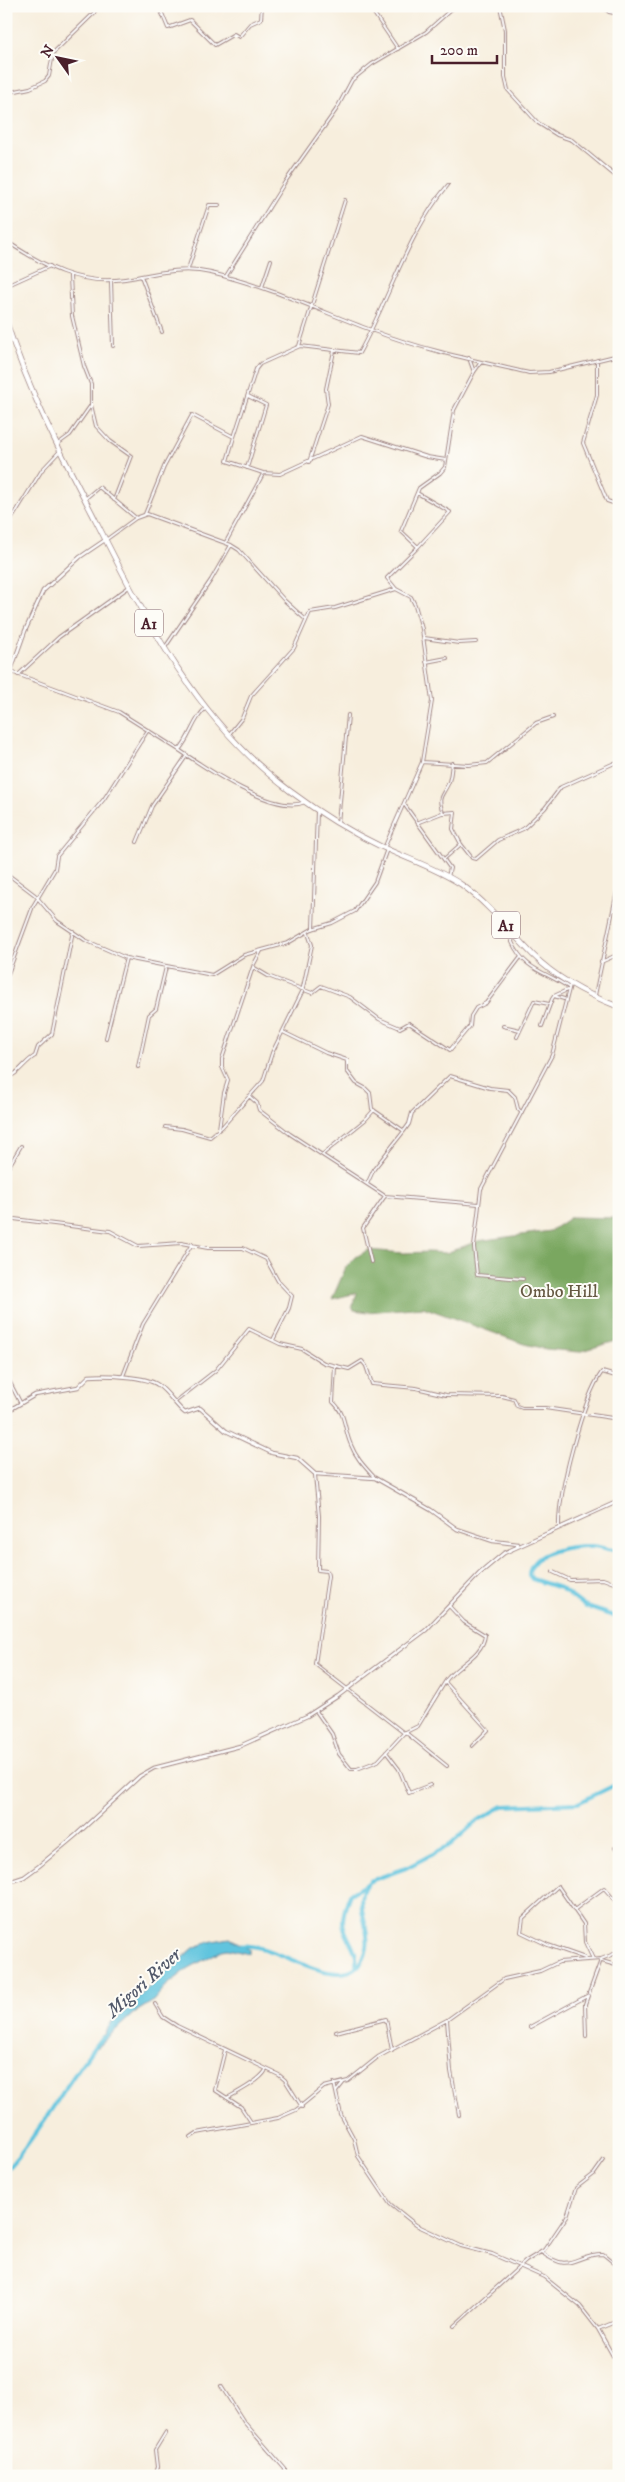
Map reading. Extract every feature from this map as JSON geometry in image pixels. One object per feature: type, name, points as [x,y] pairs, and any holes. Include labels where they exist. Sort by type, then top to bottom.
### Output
[{"type":"highway","name":"A1","points":[[6,321],[26,379],[56,444],[129,587],[164,648],[206,709],[228,735],[266,772],[305,802],[338,823],[386,849],[448,877],[477,897],[540,961],[569,987],[619,1008]]},
{"type":"street","points":[[6,93],[30,88],[45,81],[48,76],[53,53],[94,13],[97,6]]},
{"type":"street","points":[[159,6],[168,28],[190,20],[215,45],[234,34],[238,37],[250,24],[260,19],[262,6]]},
{"type":"street","points":[[369,6],[398,50]]},
{"type":"street","points":[[226,276],[286,179],[336,110],[352,80],[368,67],[426,32],[455,6]]},
{"type":"street","points":[[500,6],[505,30],[508,90],[538,123],[557,135],[572,140],[619,179]]},
{"type":"street","points":[[603,6],[609,12],[619,14]]},
{"type":"street","points":[[446,460],[424,456],[362,436],[280,474],[263,473],[226,461],[258,366],[299,346],[358,354],[416,233],[448,185]]},
{"type":"street","points":[[299,346],[345,200]]},
{"type":"street","points":[[188,269],[209,205],[218,205]]},
{"type":"street","points":[[6,241],[70,276],[92,281],[111,281],[188,269],[226,276],[262,287],[371,330],[469,358],[540,374],[619,355]]},
{"type":"street","points":[[262,287],[271,260]]},
{"type":"street","points":[[6,286],[50,266]]},
{"type":"street","points":[[70,276],[72,316],[84,366],[91,384],[91,405],[97,429],[131,456],[114,500]]},
{"type":"street","points":[[141,276],[162,332]]},
{"type":"street","points":[[111,281],[113,346]]},
{"type":"street","points":[[309,462],[328,404],[326,389],[334,350]]},
{"type":"street","points":[[469,358],[474,372]]},
{"type":"street","points":[[597,360],[597,395],[583,443],[607,501],[619,505]]},
{"type":"street","points":[[418,547],[401,532],[421,485],[442,471],[446,460],[454,410],[482,361]]},
{"type":"street","points":[[247,468],[266,405],[248,396]]},
{"type":"street","points":[[56,444],[70,435],[91,405]]},
{"type":"street","points":[[145,514],[162,472],[192,415],[234,437]]},
{"type":"street","points":[[6,528],[42,470],[52,457],[60,451]]},
{"type":"street","points":[[226,542],[263,473]]},
{"type":"street","points":[[84,500],[99,487],[136,518]]},
{"type":"street","points":[[6,873],[38,898],[57,921],[85,940],[126,958],[212,975],[240,957],[288,943],[313,929],[343,918],[359,908],[375,882],[386,849],[422,762],[432,702],[423,636],[413,600],[396,589],[389,582],[388,577],[439,526],[450,511],[417,493]]},
{"type":"street","points":[[6,684],[25,631],[43,592],[80,557],[136,518],[145,514],[231,545],[238,550],[290,606],[306,619]]},
{"type":"street","points":[[164,648],[211,580],[231,545]]},
{"type":"street","points":[[18,675],[59,637],[129,587]]},
{"type":"street","points":[[228,735],[242,718],[251,696],[294,648],[306,619],[312,610],[335,608],[396,589]]},
{"type":"street","points":[[423,636],[426,640],[476,642]]},
{"type":"street","points":[[426,662],[447,658]]},
{"type":"street","points":[[6,670],[112,710],[148,730],[235,786],[259,797],[296,805],[305,802]]},
{"type":"street","points":[[180,750],[192,731],[198,716],[206,709]]},
{"type":"street","points":[[338,823],[348,715]]},
{"type":"street","points":[[422,762],[453,762],[469,765],[487,763],[536,723],[553,717]]},
{"type":"street","points":[[6,979],[20,947],[31,910],[54,872],[55,860],[59,852],[107,796],[148,730]]},
{"type":"street","points":[[137,842],[156,799],[187,755]]},
{"type":"street","points":[[443,813],[440,798],[448,784],[453,762]]},
{"type":"street","points":[[419,822],[443,813],[455,812],[453,829],[461,844],[472,858],[476,859],[498,840],[523,829],[545,808],[560,787],[619,762]]},
{"type":"street","points":[[404,804],[419,822],[444,859],[451,871],[448,877]]},
{"type":"street","points":[[313,929],[315,826],[318,810]]},
{"type":"street","points":[[444,859],[461,844]]},
{"type":"street","points":[[594,997],[619,882]]},
{"type":"street","points":[[6,1077],[12,1076],[28,1059],[35,1056],[38,1047],[52,1034],[73,931]]},
{"type":"street","points":[[164,1127],[182,1129],[208,1137],[219,1129],[263,1081],[270,1056],[304,988],[312,943],[308,932]]},
{"type":"street","points":[[513,933],[512,942],[520,958],[539,973],[569,987]]},
{"type":"street","points":[[219,1129],[228,1080],[222,1061],[253,967],[261,951]]},
{"type":"street","points":[[601,962],[619,954]]},
{"type":"street","points":[[106,1038],[126,958]]},
{"type":"street","points":[[253,967],[268,976],[314,993],[321,986],[344,994],[382,1020],[400,1028],[409,1023],[450,1050],[470,1026],[471,1016],[476,1008],[486,1003],[520,958]]},
{"type":"street","points":[[138,1068],[149,1015],[156,1009],[166,967]]},
{"type":"street","points":[[542,1026],[549,1004],[554,996],[569,987]]},
{"type":"street","points":[[524,1279],[478,1275],[474,1252],[479,1204],[485,1180],[550,1058],[569,987]]},
{"type":"street","points":[[554,996],[565,999]]},
{"type":"street","points":[[517,1038],[534,1001],[549,1004]]},
{"type":"street","points":[[503,1026],[520,1030]]},
{"type":"street","points":[[283,1032],[326,1053],[347,1060],[347,1071],[356,1083],[368,1091],[374,1110],[404,1131]]},
{"type":"street","points":[[367,1184],[374,1169],[409,1124],[412,1113],[450,1076],[489,1088],[508,1090],[515,1097],[518,1109],[522,1113]]},
{"type":"street","points":[[249,1096],[258,1102],[259,1110],[269,1118],[385,1196],[479,1204]]},
{"type":"street","points":[[322,1154],[365,1120],[374,1110]]},
{"type":"street","points":[[6,1171],[21,1146]]},
{"type":"street","points":[[370,1262],[363,1228],[385,1196]]},
{"type":"street","points":[[6,1218],[104,1230],[115,1233],[126,1241],[138,1246],[192,1244],[208,1248],[243,1248],[266,1259],[278,1281],[293,1298],[273,1340]]},
{"type":"street","points":[[122,1377],[142,1324],[192,1244]]},
{"type":"street","points":[[175,1403],[216,1370],[249,1329],[280,1344],[302,1349],[324,1363],[349,1369],[362,1361],[366,1366],[370,1382],[374,1384],[416,1388],[446,1395],[502,1396],[514,1400],[517,1406],[522,1408],[545,1408],[619,1419]]},
{"type":"street","points":[[336,1366],[333,1402],[341,1410],[348,1439],[355,1455],[375,1478],[431,1510],[457,1529],[493,1541],[520,1544]]},
{"type":"street","points":[[560,1526],[565,1488],[583,1413],[590,1394],[601,1372],[605,1371],[619,1377]]},
{"type":"street","points":[[6,1375],[20,1402]]},
{"type":"street","points":[[6,1412],[20,1402],[42,1393],[78,1387],[89,1376],[122,1377],[155,1383],[186,1413],[200,1409],[220,1428],[268,1451],[297,1458],[314,1474],[375,1478]]},
{"type":"street","points":[[314,1474],[319,1516],[318,1570],[326,1570],[328,1576],[314,1663],[447,1766]]},
{"type":"street","points":[[6,1883],[24,1877],[38,1866],[148,1771],[240,1746],[268,1736],[316,1711],[348,1690],[414,1640],[485,1567],[520,1544],[619,1501]]},
{"type":"street","points":[[553,1572],[570,1580],[603,1579],[619,1585]]},
{"type":"street","points":[[316,1711],[332,1734],[339,1754],[352,1769],[375,1762],[405,1733],[423,1721],[450,1674],[478,1650],[486,1637],[464,1622],[449,1606]]},
{"type":"street","points":[[445,1682],[488,1730],[472,1746]]},
{"type":"street","points":[[386,1752],[399,1770],[409,1793],[430,1785]]},
{"type":"street","points":[[615,1848],[619,1847]]},
{"type":"street","points":[[586,1959],[521,1932],[523,1918],[558,1886],[584,1924],[585,1942],[593,1959]]},
{"type":"street","points":[[574,1911],[604,1888],[619,1905]]},
{"type":"street","points":[[597,1959],[619,1952]]},
{"type":"street","points":[[336,2092],[344,2082],[392,2050],[447,2020],[504,1979],[540,1971],[559,1962],[597,1959],[619,1966]]},
{"type":"street","points":[[586,2036],[584,2011],[587,1996],[601,1960]]},
{"type":"street","points":[[530,2027],[587,1996]]},
{"type":"street","points":[[155,2004],[166,2019],[284,2078],[302,2107]]},
{"type":"street","points":[[336,2032],[386,2019],[392,2050]]},
{"type":"street","points":[[447,2020],[451,2071],[459,2115]]},
{"type":"street","points":[[226,2050],[214,2088],[241,2107],[251,2122]]},
{"type":"street","points":[[226,2098],[239,2089],[251,2085],[266,2070]]},
{"type":"street","points":[[191,2137],[197,2133],[278,2118],[302,2107],[324,2087],[344,2082]]},
{"type":"street","points":[[334,2083],[341,2115],[355,2140],[358,2156],[390,2204],[418,2226],[461,2246],[488,2253],[542,2276],[572,2297],[598,2329],[609,2351],[619,2361]]},
{"type":"street","points":[[454,2326],[521,2267],[546,2248],[567,2216],[576,2188],[594,2174],[604,2160]]},
{"type":"street","points":[[540,2252],[555,2261],[565,2264],[603,2254],[619,2267]]},
{"type":"street","points":[[598,2329],[615,2322],[619,2318]]},
{"type":"street","points":[[221,2386],[240,2418],[285,2469],[285,2476]]},
{"type":"street","points":[[154,2476],[157,2467],[156,2450],[166,2432]]},
{"type":"green space","name":"Ombo Hill","points":[[571,1217],[619,1218],[619,1340],[579,1352],[546,1349],[524,1344],[423,1307],[368,1312],[354,1310],[352,1307],[357,1293],[332,1299],[346,1267],[356,1257],[368,1250],[403,1253],[446,1253],[478,1241],[550,1231]]},
{"type":"water","points":[[230,1938],[249,1949],[249,1954],[228,1949],[222,1950],[189,1968],[166,1986],[152,2002],[134,2013],[94,2050],[113,2020],[119,2017],[155,1981],[195,1947]]},
{"type":"waterway","name":"Migori River","points":[[619,1550],[591,1546],[553,1551],[536,1560],[531,1567],[529,1575],[532,1579],[560,1588],[584,1606],[619,1618]]},
{"type":"waterway","name":"Migori River","points":[[239,1946],[253,1946],[330,1972],[347,1972],[359,1965],[367,1947],[361,1903],[364,1887],[370,1881],[406,1868],[450,1845],[477,1821],[503,1806],[578,1803],[619,1783]]},
{"type":"waterway","points":[[356,1965],[355,1953],[345,1932],[343,1918],[350,1894],[365,1885]]},
{"type":"waterway","name":"Migori River","points":[[6,2170],[32,2138],[77,2070],[102,2037]]}]
